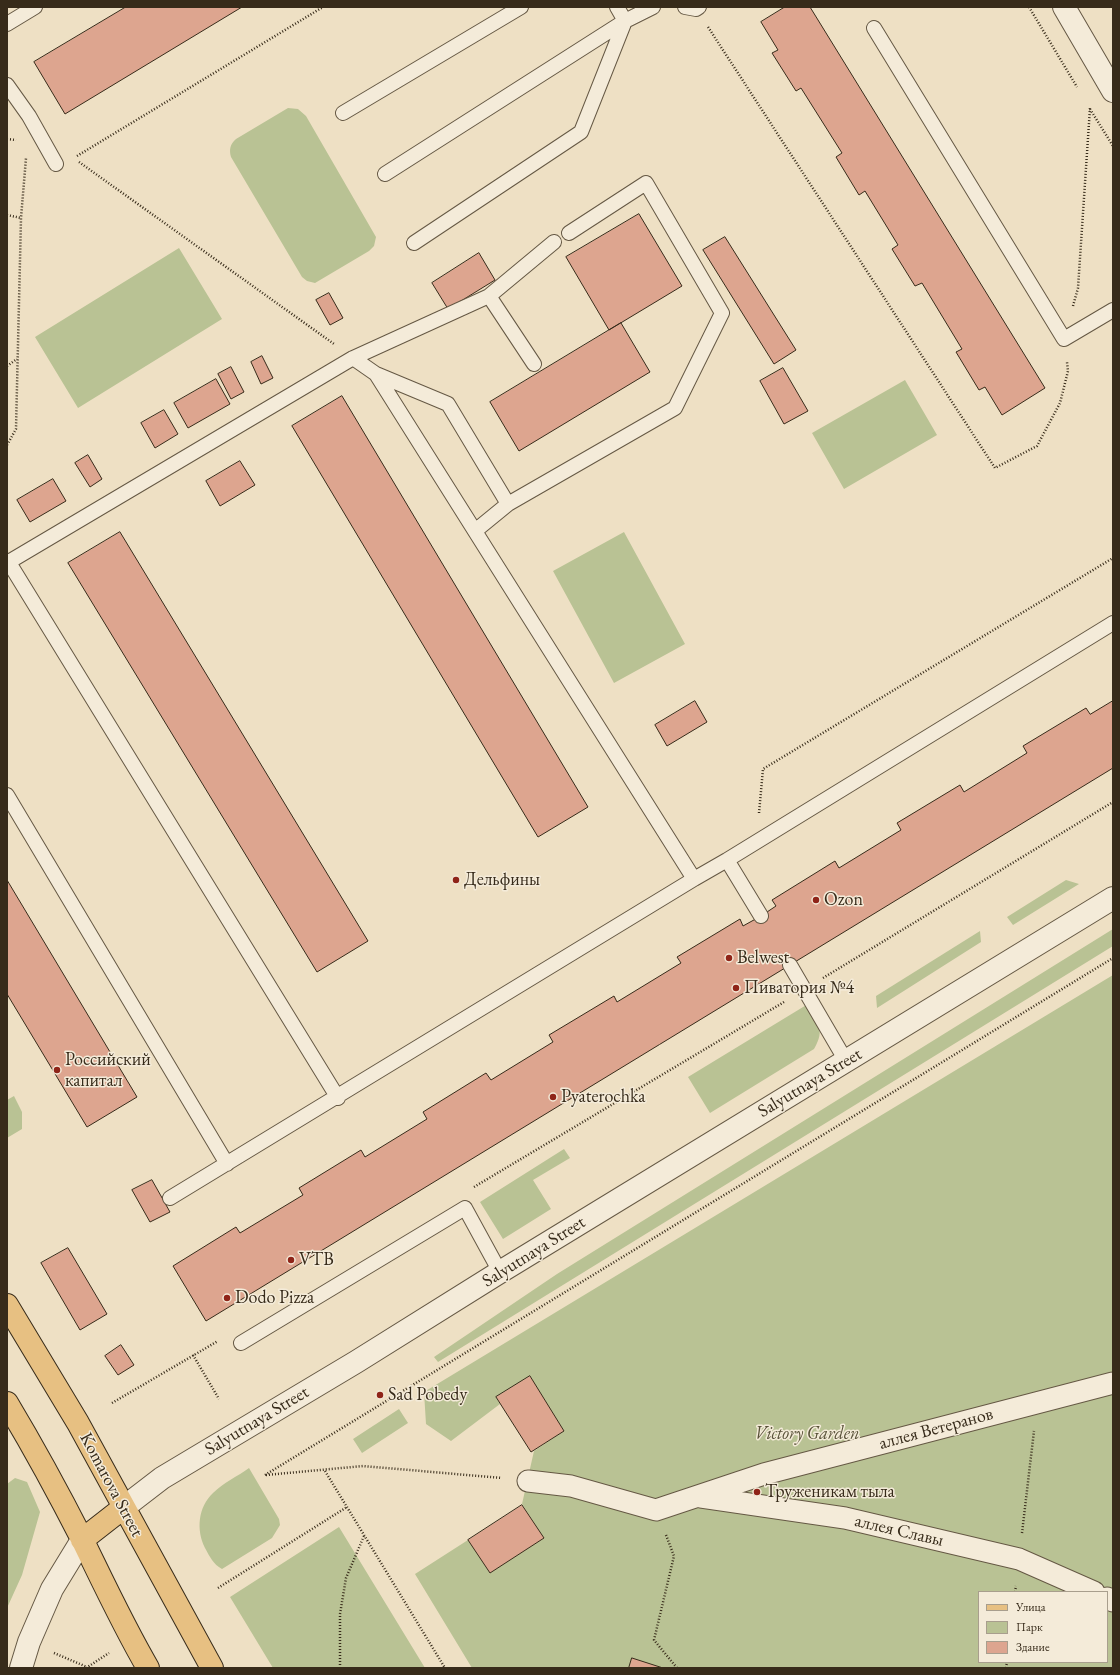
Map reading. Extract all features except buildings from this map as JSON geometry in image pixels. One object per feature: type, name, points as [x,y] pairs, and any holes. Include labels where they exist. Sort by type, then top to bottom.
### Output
[{"type":"main road","name":"Komarova Street","points":[[7,1304],[78,1423],[123,1508],[212,1668]]},
{"type":"main road","points":[[7,1403],[35,1450],[131,1639],[148,1668]]},
{"type":"main road","name":"Salyutnaya Street","points":[[82,1540],[123,1508]]},
{"type":"street","points":[[1065,7],[1113,91]]},
{"type":"street","name":"Salyutnaya Street","points":[[123,1508],[162,1478],[356,1362],[500,1272],[1113,898]]},
{"type":"street","name":"аллея Ветеранов","points":[[656,1510],[764,1474],[1113,1383]]},
{"type":"street","points":[[528,1480],[571,1486],[656,1510]]},
{"type":"street","name":"аллея Славы","points":[[697,1496],[846,1518],[1019,1559],[1092,1591]]},
{"type":"street","name":"Salyutnaya Street","points":[[20,1668],[28,1642],[52,1589],[82,1540]]},
{"type":"lane","points":[[9,17],[35,7]]},
{"type":"lane","points":[[343,114],[521,7]]},
{"type":"lane","points":[[617,7],[625,21]]},
{"type":"lane","points":[[385,174],[625,21],[653,7]]},
{"type":"lane","points":[[414,243],[581,132],[625,21]]},
{"type":"lane","points":[[874,28],[1064,339],[1113,310]]},
{"type":"lane","points":[[7,85],[29,116],[56,164]]},
{"type":"lane","points":[[475,531],[508,504],[675,408],[722,313],[646,183],[569,233]]},
{"type":"lane","points":[[338,1098],[7,562],[353,358],[489,296],[554,242]]},
{"type":"lane","points":[[489,296],[534,364]]},
{"type":"lane","points":[[353,358],[376,374],[448,404],[508,504]]},
{"type":"lane","points":[[376,374],[694,879]]},
{"type":"lane","points":[[170,1198],[338,1098],[1113,623]]},
{"type":"lane","points":[[7,795],[227,1164]]},
{"type":"lane","points":[[727,860],[761,916]]},
{"type":"lane","points":[[790,965],[846,1061]]},
{"type":"lane","points":[[241,1343],[465,1208],[500,1272]]},
{"type":"path","points":[[322,7],[74,158],[353,358]]},
{"type":"path","points":[[1029,7],[1077,88]]},
{"type":"path","points":[[693,8],[995,468]]},
{"type":"path","points":[[1090,108],[1113,146]]},
{"type":"path","points":[[7,446],[16,429],[21,218],[26,157]]},
{"type":"path","points":[[7,215],[21,218]]},
{"type":"path","points":[[7,366],[18,359]]},
{"type":"path","points":[[759,816],[763,769],[1113,558]]},
{"type":"path","points":[[468,1191],[804,990],[1113,802]]},
{"type":"path","points":[[528,1480],[363,1466],[325,1471],[265,1475],[1113,958]]},
{"type":"path","points":[[112,1403],[221,1339]]},
{"type":"path","points":[[193,1356],[219,1399]]},
{"type":"path","points":[[1015,1591],[1037,1402]]},
{"type":"path","points":[[325,1471],[446,1668]]},
{"type":"path","points":[[218,1588],[347,1507]]},
{"type":"path","points":[[656,1510],[674,1556],[654,1640],[677,1668]]},
{"type":"path","points":[[340,1668],[340,1614],[346,1578],[364,1536]]},
{"type":"path","points":[[53,1653],[87,1667],[111,1652]]},
{"type":"green space","points":[[288,108],[298,109],[306,116],[376,237],[374,246],[369,251],[315,283],[307,281],[302,277],[230,154],[231,145],[236,139]]},
{"type":"green space","points":[[179,248],[222,319],[78,408],[35,337]]},
{"type":"green space","points":[[905,380],[937,435],[844,489],[812,433]]},
{"type":"green space","points":[[624,532],[685,644],[614,683],[553,571]]},
{"type":"green space","points":[[1066,880],[1079,884],[1013,925],[1007,917]]},
{"type":"green space","points":[[1113,929],[1113,946],[438,1362],[434,1357],[557,1274]]},
{"type":"green space","points":[[980,931],[981,942],[877,1008],[876,996]]},
{"type":"green space","name":"Victory Garden","points":[[1113,975],[1113,1668],[472,1668],[415,1574],[468,1540],[490,1573],[544,1538],[522,1504],[534,1451],[564,1431],[530,1376],[496,1397],[500,1404],[451,1441],[426,1424],[424,1392]]},
{"type":"green space","points":[[808,1004],[817,1021],[820,1031],[818,1042],[814,1049],[710,1113],[688,1077]]},
{"type":"green space","points":[[14,1096],[22,1112],[22,1129],[7,1138],[7,1100]]},
{"type":"green space","points":[[564,1149],[570,1158],[533,1180],[551,1209],[503,1239],[480,1202]]},
{"type":"green space","points":[[399,1409],[408,1423],[362,1453],[353,1439]]},
{"type":"green space","points":[[249,1468],[279,1519],[280,1525],[272,1538],[222,1569],[216,1565],[205,1548],[200,1534],[200,1519],[204,1505],[213,1493]]},
{"type":"green space","points":[[15,1478],[27,1482],[40,1512],[22,1575],[7,1608],[7,1484]]},
{"type":"green space","points":[[339,1527],[425,1668],[273,1668],[230,1597]]},
{"type":"place","name":"Дельфины","points":[[456,880]]},
{"type":"place","name":"Ozon","points":[[816,900]]},
{"type":"place","name":"Belwest","points":[[729,958]]},
{"type":"place","name":"Пиватория №4","points":[[736,988]]},
{"type":"place","name":"Российский капитал","points":[[57,1070]]},
{"type":"place","name":"Pyaterochka","points":[[553,1097]]},
{"type":"place","name":"VTB","points":[[291,1260]]},
{"type":"place","name":"Dodo Pizza","points":[[227,1298]]},
{"type":"place","name":"Sad Pobedy","points":[[380,1395]]},
{"type":"place","name":"Труженикам тыла","points":[[757,1492]]}]
